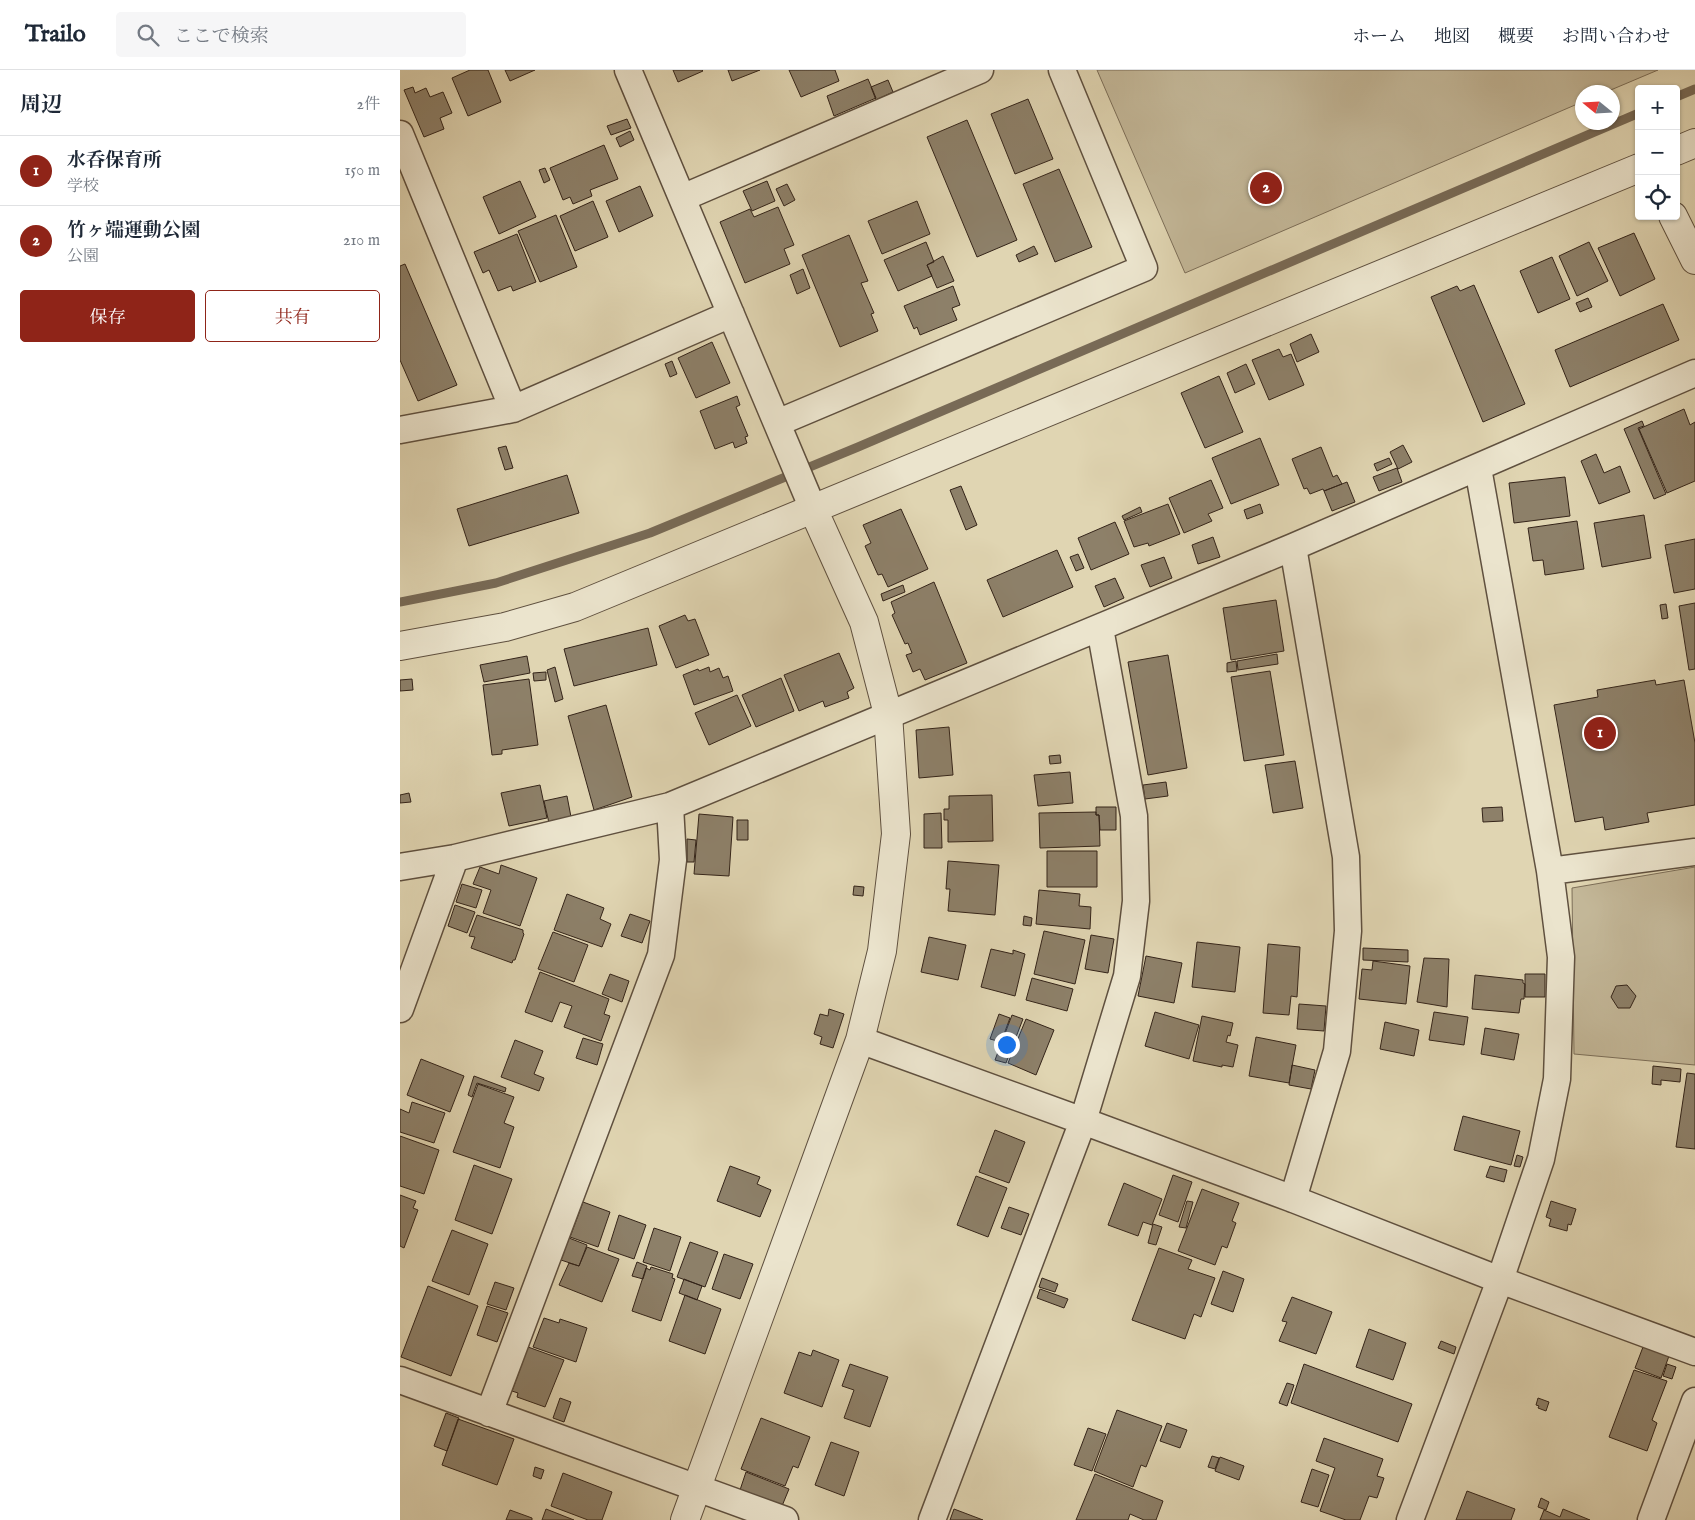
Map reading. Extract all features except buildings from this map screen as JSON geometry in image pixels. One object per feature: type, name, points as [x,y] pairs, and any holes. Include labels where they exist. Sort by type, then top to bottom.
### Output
[{"type":"street","points":[[628,70],[808,498],[864,622],[888,714],[896,834],[882,951],[860,1040],[685,1520]]},
{"type":"street","points":[[682,198],[980,70]]},
{"type":"street","points":[[777,424],[1144,268],[1062,70]]},
{"type":"street","points":[[400,134],[513,409]]},
{"type":"street","points":[[1680,149],[1695,143]]},
{"type":"street","points":[[400,646],[505,627],[575,607],[808,498],[1635,170]]},
{"type":"street","points":[[1675,220],[1695,260]]},
{"type":"street","points":[[400,430],[513,409],[731,314]]},
{"type":"street","points":[[400,866],[455,858],[670,806],[1293,547],[1695,373]]},
{"type":"street","points":[[1410,1520],[1500,1280],[1541,1159],[1557,1079],[1561,957],[1550,871],[1478,468]]},
{"type":"street","points":[[1293,547],[1346,857],[1348,931],[1337,1051],[1293,1199]]},
{"type":"street","points":[[932,1520],[1083,1121],[1127,976],[1136,901],[1134,816],[1100,628]]},
{"type":"street","points":[[489,1413],[661,955],[673,860],[670,806]]},
{"type":"street","points":[[1550,871],[1695,852]]},
{"type":"street","points":[[400,1009],[455,858]]},
{"type":"street","points":[[860,1040],[1293,1199],[1500,1280],[1695,1352]]},
{"type":"street","points":[[400,1380],[785,1520]]},
{"type":"street","points":[[1651,1520],[1695,1401]]},
{"type":"shaded area","points":[[1097,70],[1658,70],[1620,86],[1575,85],[1575,105],[1185,273]]},
{"type":"shaded area","points":[[1695,867],[1695,1065],[1574,1054],[1572,888]]},
{"type":"waterway","points":[[1680,95],[1695,89]]},
{"type":"waterway","points":[[400,602],[496,583],[650,533],[858,447],[1635,115]]},
{"type":"place","name":"竹ヶ端運動公園","points":[[1266,188]]},
{"type":"place","name":"水呑保育所","points":[[1600,733]]}]
